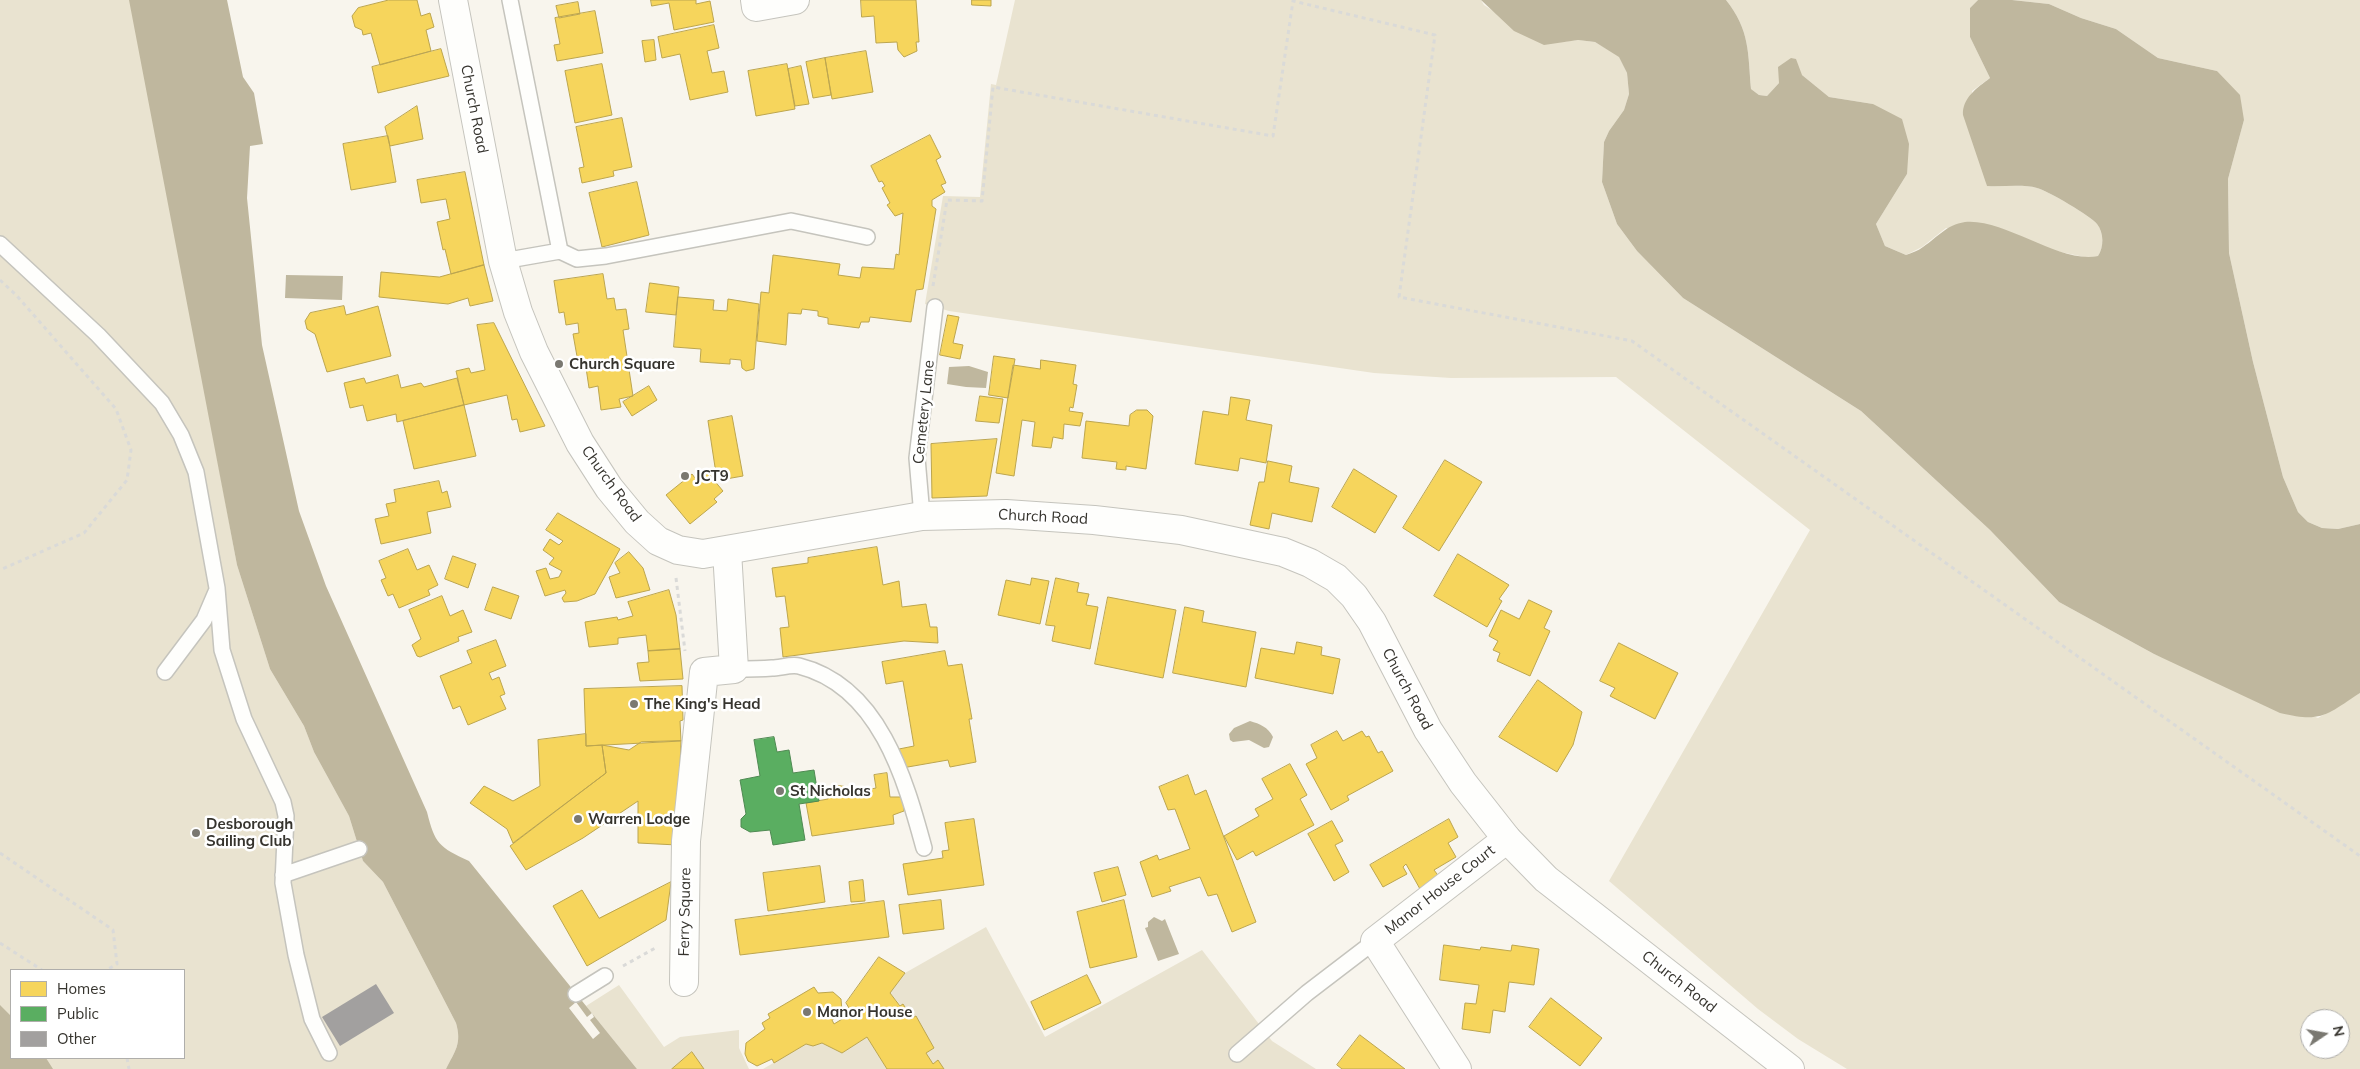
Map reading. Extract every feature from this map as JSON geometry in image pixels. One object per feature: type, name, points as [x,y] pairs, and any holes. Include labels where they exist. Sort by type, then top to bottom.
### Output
[{"type":"street","name":"Church Road","points":[[453,0],[504,261],[518,312],[534,352],[580,443],[609,488],[637,522],[658,541],[678,550],[703,554],[922,516],[1006,514],[1094,520],[1181,530],[1284,552],[1310,562],[1336,578],[1354,596],[1372,622],[1428,730],[1463,783],[1507,839],[1546,879],[1790,1069]]},
{"type":"street","points":[[755,0],[756,7],[795,0]]},
{"type":"street","points":[[727,551],[734,669]]},
{"type":"street","name":"Ferry Square","points":[[684,982],[686,841],[704,672],[734,669]]},
{"type":"street","name":"Manor House Court","points":[[1457,1069],[1375,941],[1507,839]]},
{"type":"lane","points":[[510,0],[560,251]]},
{"type":"lane","points":[[504,261],[560,251],[577,259],[606,256],[791,221],[867,238]]},
{"type":"lane","points":[[0,244],[98,335],[162,402],[181,434],[196,472],[217,588],[222,650],[244,719],[283,802],[286,816],[283,875],[296,955],[312,1019],[329,1053]]},
{"type":"lane","name":"Cemetery Lane","points":[[922,516],[917,458],[935,307]]},
{"type":"lane","points":[[165,672],[204,620],[217,588]]},
{"type":"lane","points":[[734,669],[797,666],[832,680],[865,709],[884,737],[914,812],[924,848]]},
{"type":"lane","points":[[283,875],[360,849]]},
{"type":"lane","points":[[1237,1054],[1307,992],[1375,941]]},
{"type":"lane","points":[[576,994],[605,976]]},
{"type":"path","points":[[935,307],[930,300],[947,200],[982,201],[993,87],[1273,136],[1293,1],[1435,35],[1399,297],[1632,341],[2360,856]]},
{"type":"path","points":[[0,280],[17,296],[116,409],[131,450],[127,480],[84,533],[0,570]]},
{"type":"path","points":[[0,853],[112,930],[117,964],[109,969]]},
{"type":"path","points":[[0,943],[40,969]]},
{"type":"shaded area","points":[[0,0],[132,0],[237,565],[270,669],[304,726],[314,752],[349,816],[363,861],[383,882],[456,1023],[458,1042],[446,1069],[0,1069]]},
{"type":"shaded area","points":[[129,0],[227,0],[243,77],[254,93],[263,144],[250,146],[247,198],[262,345],[299,511],[326,586],[427,812],[436,838],[445,848],[469,861],[637,1069],[446,1069],[458,1042],[456,1023],[383,882],[363,861],[349,816],[314,752],[304,726],[270,669],[237,565]]},
{"type":"shaded area","points":[[1015,0],[1481,0],[1484,5],[1543,44],[1578,40],[1595,42],[1619,56],[1627,73],[1629,94],[1624,110],[1609,131],[1604,142],[1602,182],[1617,224],[1637,251],[1683,298],[1861,411],[1990,530],[2059,602],[2154,654],[2318,718],[2360,693],[2360,1069],[1847,1069],[1798,1039],[1758,1009],[1609,881],[1810,530],[1616,377],[1451,378],[1374,373],[949,311],[925,304],[943,196],[980,197],[991,84],[996,85]]},
{"type":"shaded area","points":[[1481,0],[1726,0],[1734,11],[1744,32],[1751,89],[1759,95],[1767,96],[1779,83],[1778,67],[1791,58],[1796,59],[1802,75],[1829,97],[1873,104],[1902,119],[1909,144],[1907,174],[1876,224],[1885,246],[1906,255],[1915,252],[1947,229],[1965,222],[1997,227],[2066,254],[2083,257],[2098,256],[2101,248],[2102,236],[2097,224],[2087,215],[2059,199],[2037,188],[1987,186],[1963,115],[1963,109],[1968,98],[1990,78],[1970,37],[1970,8],[1978,0],[2012,0],[2049,4],[2081,18],[2116,29],[2158,58],[2217,71],[2240,95],[2244,120],[2228,179],[2229,253],[2253,362],[2283,477],[2298,512],[2308,522],[2322,528],[2338,529],[2360,524],[2360,693],[2331,712],[2315,717],[2280,713],[2154,654],[2059,602],[1990,530],[1861,411],[1683,298],[1637,251],[1617,224],[1602,182],[1604,142],[1609,131],[1624,110],[1629,94],[1627,73],[1619,57],[1595,42],[1578,40],[1544,45],[1514,31]]},
{"type":"shaded area","points":[[1726,0],[1978,0],[1970,8],[1970,37],[1990,78],[1972,91],[1987,186],[2037,188],[2078,210],[2093,220],[2101,232],[2101,248],[2098,256],[2089,258],[1946,228],[1922,247],[1906,255],[1885,246],[1876,224],[1907,174],[1873,104],[1829,97],[1802,75],[1779,83],[1767,96],[1759,95],[1751,89],[1744,32],[1734,11]]},
{"type":"shaded area","points":[[2012,0],[2360,0],[2360,524],[2338,529],[2322,528],[2308,522],[2298,512],[2283,477],[2253,362],[2229,253],[2228,179],[2244,120],[2217,71],[2158,58],[2116,29],[2081,18],[2049,4]]},
{"type":"shaded area","points":[[286,275],[343,276],[342,300],[285,298]]},
{"type":"shaded area","points":[[969,366],[988,372],[986,388],[947,384],[949,367]]},
{"type":"shaded area","points":[[1250,721],[1263,726],[1269,731],[1273,737],[1269,747],[1264,748],[1249,740],[1233,742],[1230,740],[1229,734],[1234,728]]},
{"type":"shaded area","points":[[1154,917],[1162,921],[1165,919],[1179,954],[1158,961],[1145,928],[1148,927],[1148,922]]},
{"type":"shaded area","points":[[986,927],[1045,1037],[1202,950],[1272,1041],[1316,1069],[944,1069],[938,1060],[933,1064],[926,1053],[934,1048],[916,1017],[912,1018],[890,993],[905,973]]},
{"type":"shaded area","points":[[619,985],[664,1047],[680,1037],[739,1030],[739,1048],[749,1069],[637,1069],[586,1006]]},
{"type":"shaded area","points":[[0,1005],[10,1015],[10,1059],[47,1059],[53,1069],[0,1069]]},
{"type":"shaded area","points":[[867,1037],[887,1069],[763,1069],[806,1044],[817,1045],[822,1043],[842,1053]]},
{"type":"pier","points":[[576,1002],[587,1017],[592,1013],[594,1017],[590,1020],[600,1033],[593,1039],[569,1008]]},
{"type":"building: Homes","points":[[389,0],[417,0],[421,16],[430,13],[434,27],[426,30],[431,51],[380,65],[371,33],[363,35],[362,30],[355,27],[352,16],[358,8]]},
{"type":"building: Homes","points":[[651,0],[696,0],[696,4],[710,1],[714,22],[674,30],[669,3],[652,6]]},
{"type":"building: Homes","points":[[861,0],[916,0],[919,42],[916,42],[917,51],[904,57],[898,50],[897,42],[876,43],[874,16],[862,17]]},
{"type":"building: Homes","points":[[972,0],[991,0],[991,6],[972,5]]},
{"type":"building: Homes","points":[[578,2],[580,14],[559,18],[556,6]]},
{"type":"building: Homes","points":[[595,11],[603,53],[557,61],[554,45],[560,44],[555,18]]},
{"type":"building: Homes","points":[[714,25],[719,48],[707,51],[712,73],[724,71],[728,92],[690,100],[680,54],[662,58],[658,37]]},
{"type":"building: Homes","points":[[654,40],[656,60],[645,62],[642,41]]},
{"type":"building: Homes","points":[[441,49],[449,76],[378,93],[372,67]]},
{"type":"building: Homes","points":[[866,51],[873,92],[832,99],[825,58]]},
{"type":"building: Homes","points":[[825,58],[831,95],[813,98],[806,62]]},
{"type":"building: Homes","points":[[602,64],[612,115],[575,123],[565,71]]},
{"type":"building: Homes","points":[[787,64],[795,109],[756,116],[748,71]]},
{"type":"building: Homes","points":[[801,66],[809,104],[795,106],[788,69]]},
{"type":"building: Homes","points":[[417,106],[423,139],[390,146],[385,127]]},
{"type":"building: Homes","points":[[622,118],[632,167],[613,171],[614,176],[582,183],[579,168],[584,167],[576,127]]},
{"type":"building: Homes","points":[[930,135],[941,157],[936,160],[946,183],[941,185],[945,192],[932,200],[932,206],[936,209],[923,289],[916,290],[911,322],[870,317],[869,322],[861,322],[859,328],[828,324],[828,318],[818,316],[818,311],[802,309],[801,314],[788,313],[786,345],[757,341],[761,292],[769,293],[773,255],[840,264],[838,275],[860,278],[862,267],[894,269],[896,254],[899,255],[903,213],[895,216],[887,205],[890,203],[882,188],[885,186],[882,181],[879,182],[871,166]]},
{"type":"building: Homes","points":[[388,136],[396,182],[351,190],[343,144]]},
{"type":"building: Homes","points":[[465,172],[484,265],[451,274],[437,222],[450,219],[446,199],[421,203],[417,180]]},
{"type":"building: Homes","points":[[637,182],[649,235],[602,247],[589,193]]},
{"type":"building: Homes","points":[[484,265],[493,301],[470,306],[468,298],[448,304],[379,297],[381,272],[439,277]]},
{"type":"building: Homes","points":[[603,274],[607,299],[614,298],[616,310],[626,309],[629,329],[623,330],[633,396],[619,399],[621,407],[601,410],[598,386],[589,388],[585,361],[578,362],[573,334],[579,333],[578,323],[566,325],[564,312],[559,313],[554,281]]},
{"type":"building: Homes","points":[[650,283],[679,287],[676,315],[646,312]]},
{"type":"building: Homes","points":[[678,297],[714,300],[713,310],[727,311],[728,299],[759,304],[754,369],[746,371],[742,368],[741,360],[730,359],[730,364],[700,362],[701,349],[674,347]]},
{"type":"building: Homes","points":[[344,306],[346,315],[378,306],[391,356],[327,372],[315,334],[307,329],[305,321],[310,313]]},
{"type":"building: Homes","points":[[948,315],[959,317],[953,343],[963,345],[960,359],[940,355]]},
{"type":"building: Homes","points":[[494,323],[545,426],[520,432],[517,419],[512,420],[507,395],[464,405],[456,371],[469,368],[471,373],[485,370],[477,325]]},
{"type":"building: Homes","points":[[994,356],[1015,359],[1008,398],[989,395]]},
{"type":"building: Homes","points":[[1041,360],[1076,365],[1073,384],[1077,385],[1073,408],[1070,407],[1069,411],[1083,413],[1080,426],[1064,424],[1063,439],[1053,437],[1051,448],[1032,446],[1035,422],[1022,420],[1014,476],[996,473],[1013,365],[1040,369]]},
{"type":"building: Homes","points":[[398,375],[401,388],[421,383],[424,387],[457,378],[464,405],[397,422],[396,414],[367,421],[363,405],[350,408],[344,383],[364,378],[366,383]]},
{"type":"building: Homes","points":[[649,386],[657,400],[632,416],[623,402]]},
{"type":"building: Homes","points":[[980,396],[1003,399],[999,423],[976,421]]},
{"type":"building: Homes","points":[[1231,397],[1250,400],[1246,420],[1272,425],[1266,463],[1240,458],[1238,471],[1195,464],[1203,411],[1228,415]]},
{"type":"building: Homes","points":[[464,405],[476,456],[414,469],[403,421]]},
{"type":"building: Homes","points":[[1137,410],[1147,410],[1153,416],[1146,469],[1126,466],[1126,470],[1116,469],[1117,462],[1082,458],[1086,421],[1129,426],[1130,415]]},
{"type":"building: Homes","points":[[732,416],[743,476],[726,479],[715,467],[708,421]]},
{"type":"building: Homes","points":[[997,439],[987,496],[932,498],[931,444]]},
{"type":"building: Homes","points":[[1445,460],[1482,482],[1439,551],[1403,528]]},
{"type":"building: Homes","points":[[1268,461],[1292,466],[1289,482],[1319,488],[1312,522],[1272,513],[1269,529],[1250,525],[1259,482],[1264,482]]},
{"type":"building: Homes","points":[[1354,469],[1397,496],[1375,533],[1332,507]]},
{"type":"building: Homes","points":[[708,473],[723,491],[714,499],[717,502],[690,524],[666,495],[692,474],[698,482]]},
{"type":"building: Homes","points":[[439,481],[442,493],[447,491],[451,507],[427,512],[431,533],[381,544],[375,519],[389,516],[386,504],[396,502],[394,490]]},
{"type":"building: Homes","points":[[558,513],[620,549],[595,594],[577,601],[564,602],[562,598],[566,593],[565,590],[545,596],[536,571],[546,568],[550,579],[559,577],[562,571],[549,564],[554,558],[543,550],[550,539],[559,545],[563,541],[546,530]]},
{"type":"building: Homes","points":[[877,547],[883,585],[899,581],[902,607],[926,604],[930,627],[937,627],[938,643],[904,641],[783,657],[780,628],[789,627],[785,596],[776,597],[772,568],[808,563],[808,558]]},
{"type":"building: Homes","points":[[408,549],[417,570],[429,565],[438,585],[428,590],[430,595],[399,608],[393,594],[388,596],[381,580],[386,578],[379,561]]},
{"type":"building: Homes","points":[[629,552],[643,568],[650,590],[616,598],[609,577],[620,573],[615,563]]},
{"type":"building: Homes","points":[[1458,554],[1509,585],[1499,599],[1502,601],[1487,627],[1434,596]]},
{"type":"building: Homes","points":[[453,556],[476,564],[468,588],[445,579]]},
{"type":"building: Homes","points":[[1032,578],[1049,581],[1040,624],[998,615],[1006,580],[1030,585]]},
{"type":"building: Homes","points":[[1056,578],[1079,583],[1077,592],[1089,594],[1086,605],[1098,607],[1090,649],[1052,641],[1055,626],[1046,625]]},
{"type":"building: Homes","points":[[493,587],[519,596],[511,619],[485,610]]},
{"type":"building: Homes","points":[[669,590],[676,615],[680,649],[648,651],[646,635],[618,638],[618,644],[589,647],[585,622],[617,617],[618,620],[633,616],[628,602]]},
{"type":"building: Homes","points":[[442,596],[450,616],[463,610],[472,632],[458,637],[459,641],[420,657],[417,656],[412,645],[421,639],[409,610]]},
{"type":"building: Homes","points":[[1108,597],[1176,610],[1163,678],[1095,664]]},
{"type":"building: Homes","points":[[1529,600],[1552,611],[1544,628],[1550,631],[1530,676],[1497,661],[1500,653],[1493,650],[1498,641],[1489,636],[1501,610],[1519,619]]},
{"type":"building: Homes","points":[[1185,607],[1204,611],[1202,622],[1256,632],[1246,687],[1173,673]]},
{"type":"building: Homes","points":[[496,640],[506,666],[489,673],[492,680],[499,677],[505,694],[500,696],[506,709],[468,725],[460,706],[453,709],[440,676],[472,663],[467,651]]},
{"type":"building: Homes","points":[[1297,642],[1322,647],[1321,655],[1340,659],[1333,694],[1255,678],[1261,648],[1294,654]]},
{"type":"building: Homes","points":[[1619,643],[1678,673],[1655,719],[1610,696],[1615,688],[1600,681]]},
{"type":"building: Homes","points":[[680,649],[683,679],[640,681],[637,663],[649,662],[648,651]]},
{"type":"building: Homes","points":[[945,651],[948,666],[962,664],[972,719],[969,719],[976,762],[950,767],[948,760],[902,768],[899,749],[914,746],[903,681],[886,684],[882,662]]},
{"type":"building: Homes","points":[[1538,680],[1582,712],[1573,745],[1557,772],[1499,737]]},
{"type":"building: Homes","name":"The King's Head","points":[[682,686],[683,720],[680,721],[681,741],[586,746],[584,689]]},
{"type":"building: Homes","points":[[1337,731],[1343,741],[1362,731],[1366,737],[1369,736],[1378,753],[1382,751],[1393,771],[1347,796],[1349,800],[1331,810],[1306,764],[1317,758],[1311,745]]},
{"type":"building: Homes","points":[[586,734],[586,746],[602,745],[606,773],[513,843],[507,829],[470,803],[484,786],[513,801],[540,786],[538,740]]},
{"type":"building: Homes","name":"Warren Lodge","points":[[681,741],[677,845],[638,843],[638,801],[583,838],[526,870],[510,846],[606,773],[602,745],[629,750],[641,742]]},
{"type":"building: Homes","points":[[1290,764],[1307,795],[1300,799],[1314,825],[1256,856],[1253,851],[1237,860],[1224,836],[1259,816],[1255,809],[1273,799],[1262,779]]},
{"type":"building: Homes","points":[[887,773],[890,797],[902,797],[904,805],[904,811],[893,815],[894,824],[812,836],[806,803],[828,799],[829,789],[835,785],[848,787],[851,793],[876,788],[874,775]]},
{"type":"building: Homes","points":[[1188,775],[1195,795],[1206,790],[1256,922],[1232,932],[1217,894],[1208,896],[1200,877],[1169,887],[1171,891],[1152,897],[1140,862],[1157,855],[1159,860],[1190,849],[1175,809],[1168,810],[1159,787]]},
{"type":"building: Homes","points":[[974,819],[984,885],[908,895],[903,864],[943,858],[942,851],[949,850],[945,823]]},
{"type":"building: Homes","points":[[1449,819],[1458,837],[1448,843],[1456,857],[1434,870],[1440,878],[1420,889],[1406,864],[1403,867],[1407,874],[1383,887],[1370,865]]},
{"type":"building: Homes","points":[[1332,821],[1343,841],[1335,845],[1349,872],[1334,881],[1308,834]]},
{"type":"building: Homes","points":[[820,866],[825,902],[768,911],[763,873]]},
{"type":"building: Homes","points":[[1118,867],[1126,895],[1102,902],[1094,873]]},
{"type":"building: Homes","points":[[863,880],[865,901],[851,902],[849,882]]},
{"type":"building: Homes","points":[[671,882],[666,920],[587,966],[553,906],[582,890],[599,918]]},
{"type":"building: Homes","points":[[941,900],[944,929],[903,934],[899,905]]},
{"type":"building: Homes","points":[[1124,900],[1137,957],[1090,968],[1077,912]]},
{"type":"building: Homes","points":[[884,901],[889,937],[740,955],[735,920]]},
{"type":"building: Homes","points":[[1444,945],[1480,950],[1481,947],[1511,951],[1512,945],[1539,949],[1534,985],[1509,982],[1505,1012],[1493,1010],[1490,1033],[1462,1029],[1465,1003],[1476,1004],[1479,985],[1440,980]]},
{"type":"building: Homes","name":"Manor House","points":[[879,957],[905,973],[890,993],[900,1006],[903,1004],[912,1018],[916,1016],[934,1048],[926,1053],[933,1064],[938,1060],[944,1069],[887,1069],[867,1037],[842,1053],[822,1043],[813,1046],[806,1044],[774,1063],[772,1059],[757,1066],[748,1061],[745,1054],[746,1043],[765,1029],[762,1023],[770,1018],[768,1014],[814,987],[818,993],[833,992],[841,999],[842,1011],[839,1016],[832,1020],[834,1024],[852,1013],[846,1003]]},
{"type":"building: Homes","points":[[1087,975],[1101,1003],[1044,1030],[1031,1002]]},
{"type":"building: Homes","points":[[1551,998],[1602,1038],[1580,1066],[1529,1027]]},
{"type":"building: Homes","points":[[1360,1035],[1405,1069],[1342,1069],[1337,1065]]},
{"type":"building: Homes","points":[[692,1052],[704,1069],[672,1069]]},
{"type":"building: Public","name":"St Nicholas","points":[[774,737],[777,752],[789,750],[793,773],[814,770],[819,801],[799,804],[805,840],[773,845],[770,830],[750,832],[741,827],[741,819],[746,814],[740,780],[760,776],[754,740]]},
{"type":"building: Other","points":[[376,984],[394,1013],[340,1046],[322,1017]]},
{"type":"place","name":"Church Square","points":[[559,364]]},
{"type":"place","name":"JCT9","points":[[685,476]]},
{"type":"place","name":"The King's Head","points":[[634,704]]},
{"type":"place","name":"St Nicholas","points":[[780,791]]},
{"type":"place","name":"Warren Lodge","points":[[578,819]]},
{"type":"place","name":"Desborough Sailing Club","points":[[196,833]]},
{"type":"place","name":"Manor House","points":[[807,1012]]}]
